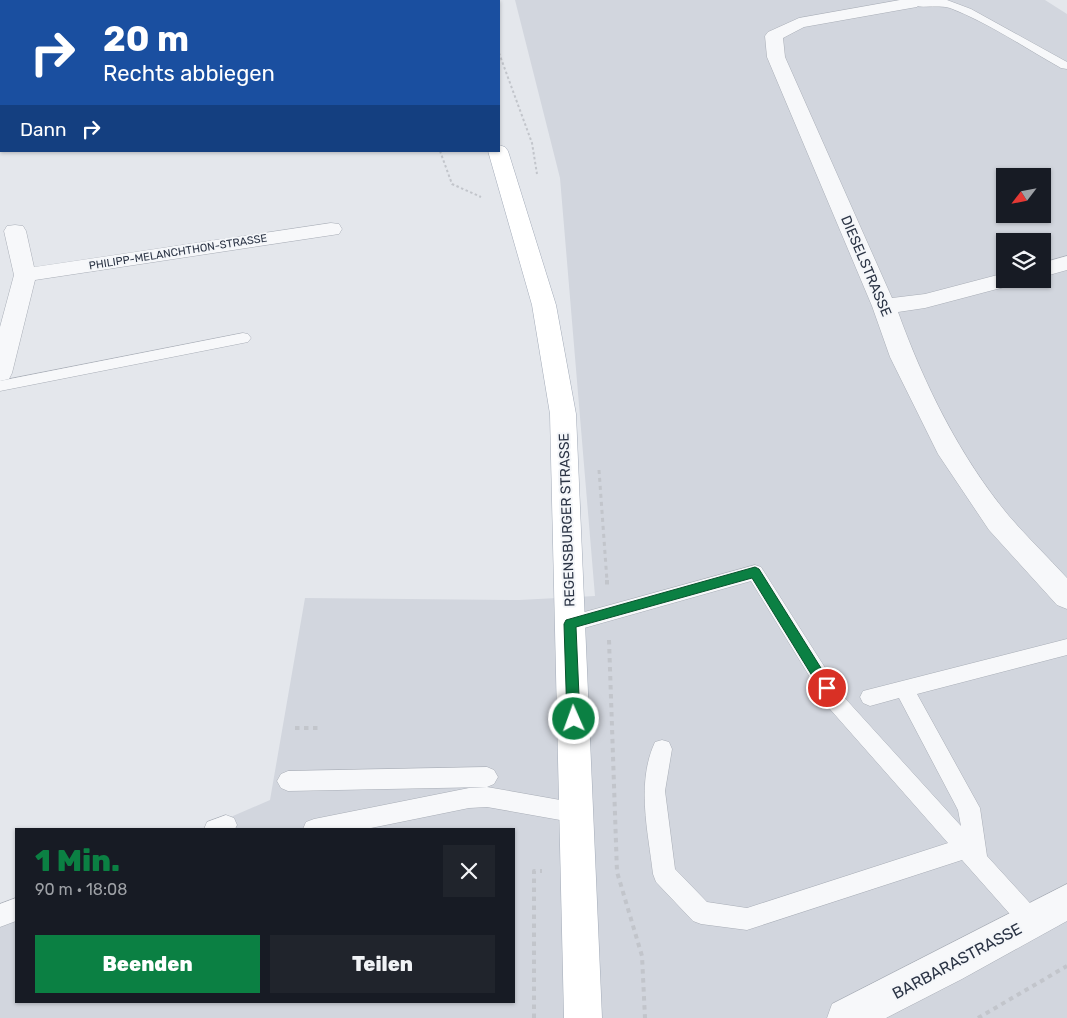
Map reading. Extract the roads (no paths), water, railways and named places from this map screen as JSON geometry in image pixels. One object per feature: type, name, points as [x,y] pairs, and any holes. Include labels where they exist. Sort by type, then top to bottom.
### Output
[{"type":"main road","name":"REGENSBURGER STRASSE","points":[[498,152],[544,305],[563,414],[583,1018]]},
{"type":"street","name":"DIESELSTRASSE","points":[[911,3],[799,23],[774,36],[776,57],[884,306],[902,357],[951,454],[999,523],[1067,597]]},
{"type":"street","name":"PHILIPP-MELANCHTHON-STRASSE","points":[[25,274],[331,228]]},
{"type":"street","points":[[0,373],[6,330],[25,274],[15,231]]},
{"type":"street","points":[[1051,267],[1067,263]]},
{"type":"street","points":[[884,306],[925,301],[996,282]]},
{"type":"street","name":"BARBARASTRASSE","points":[[846,1018],[949,966],[1067,902]]},
{"type":"lane","points":[[911,3],[943,2],[967,11],[1065,66]]},
{"type":"lane","points":[[0,386],[243,338]]},
{"type":"lane","points":[[570,624],[755,572],[836,702],[1031,921]]},
{"type":"lane","points":[[870,697],[1067,647]]},
{"type":"lane","points":[[904,688],[969,808],[972,854]]},
{"type":"lane","points":[[662,748],[654,790],[664,874],[701,913],[747,919],[972,854]]},
{"type":"lane","points":[[288,780],[487,777]]},
{"type":"lane","points":[[319,828],[469,798],[487,797],[577,813]]},
{"type":"lane","points":[[0,916],[15,909]]}]
